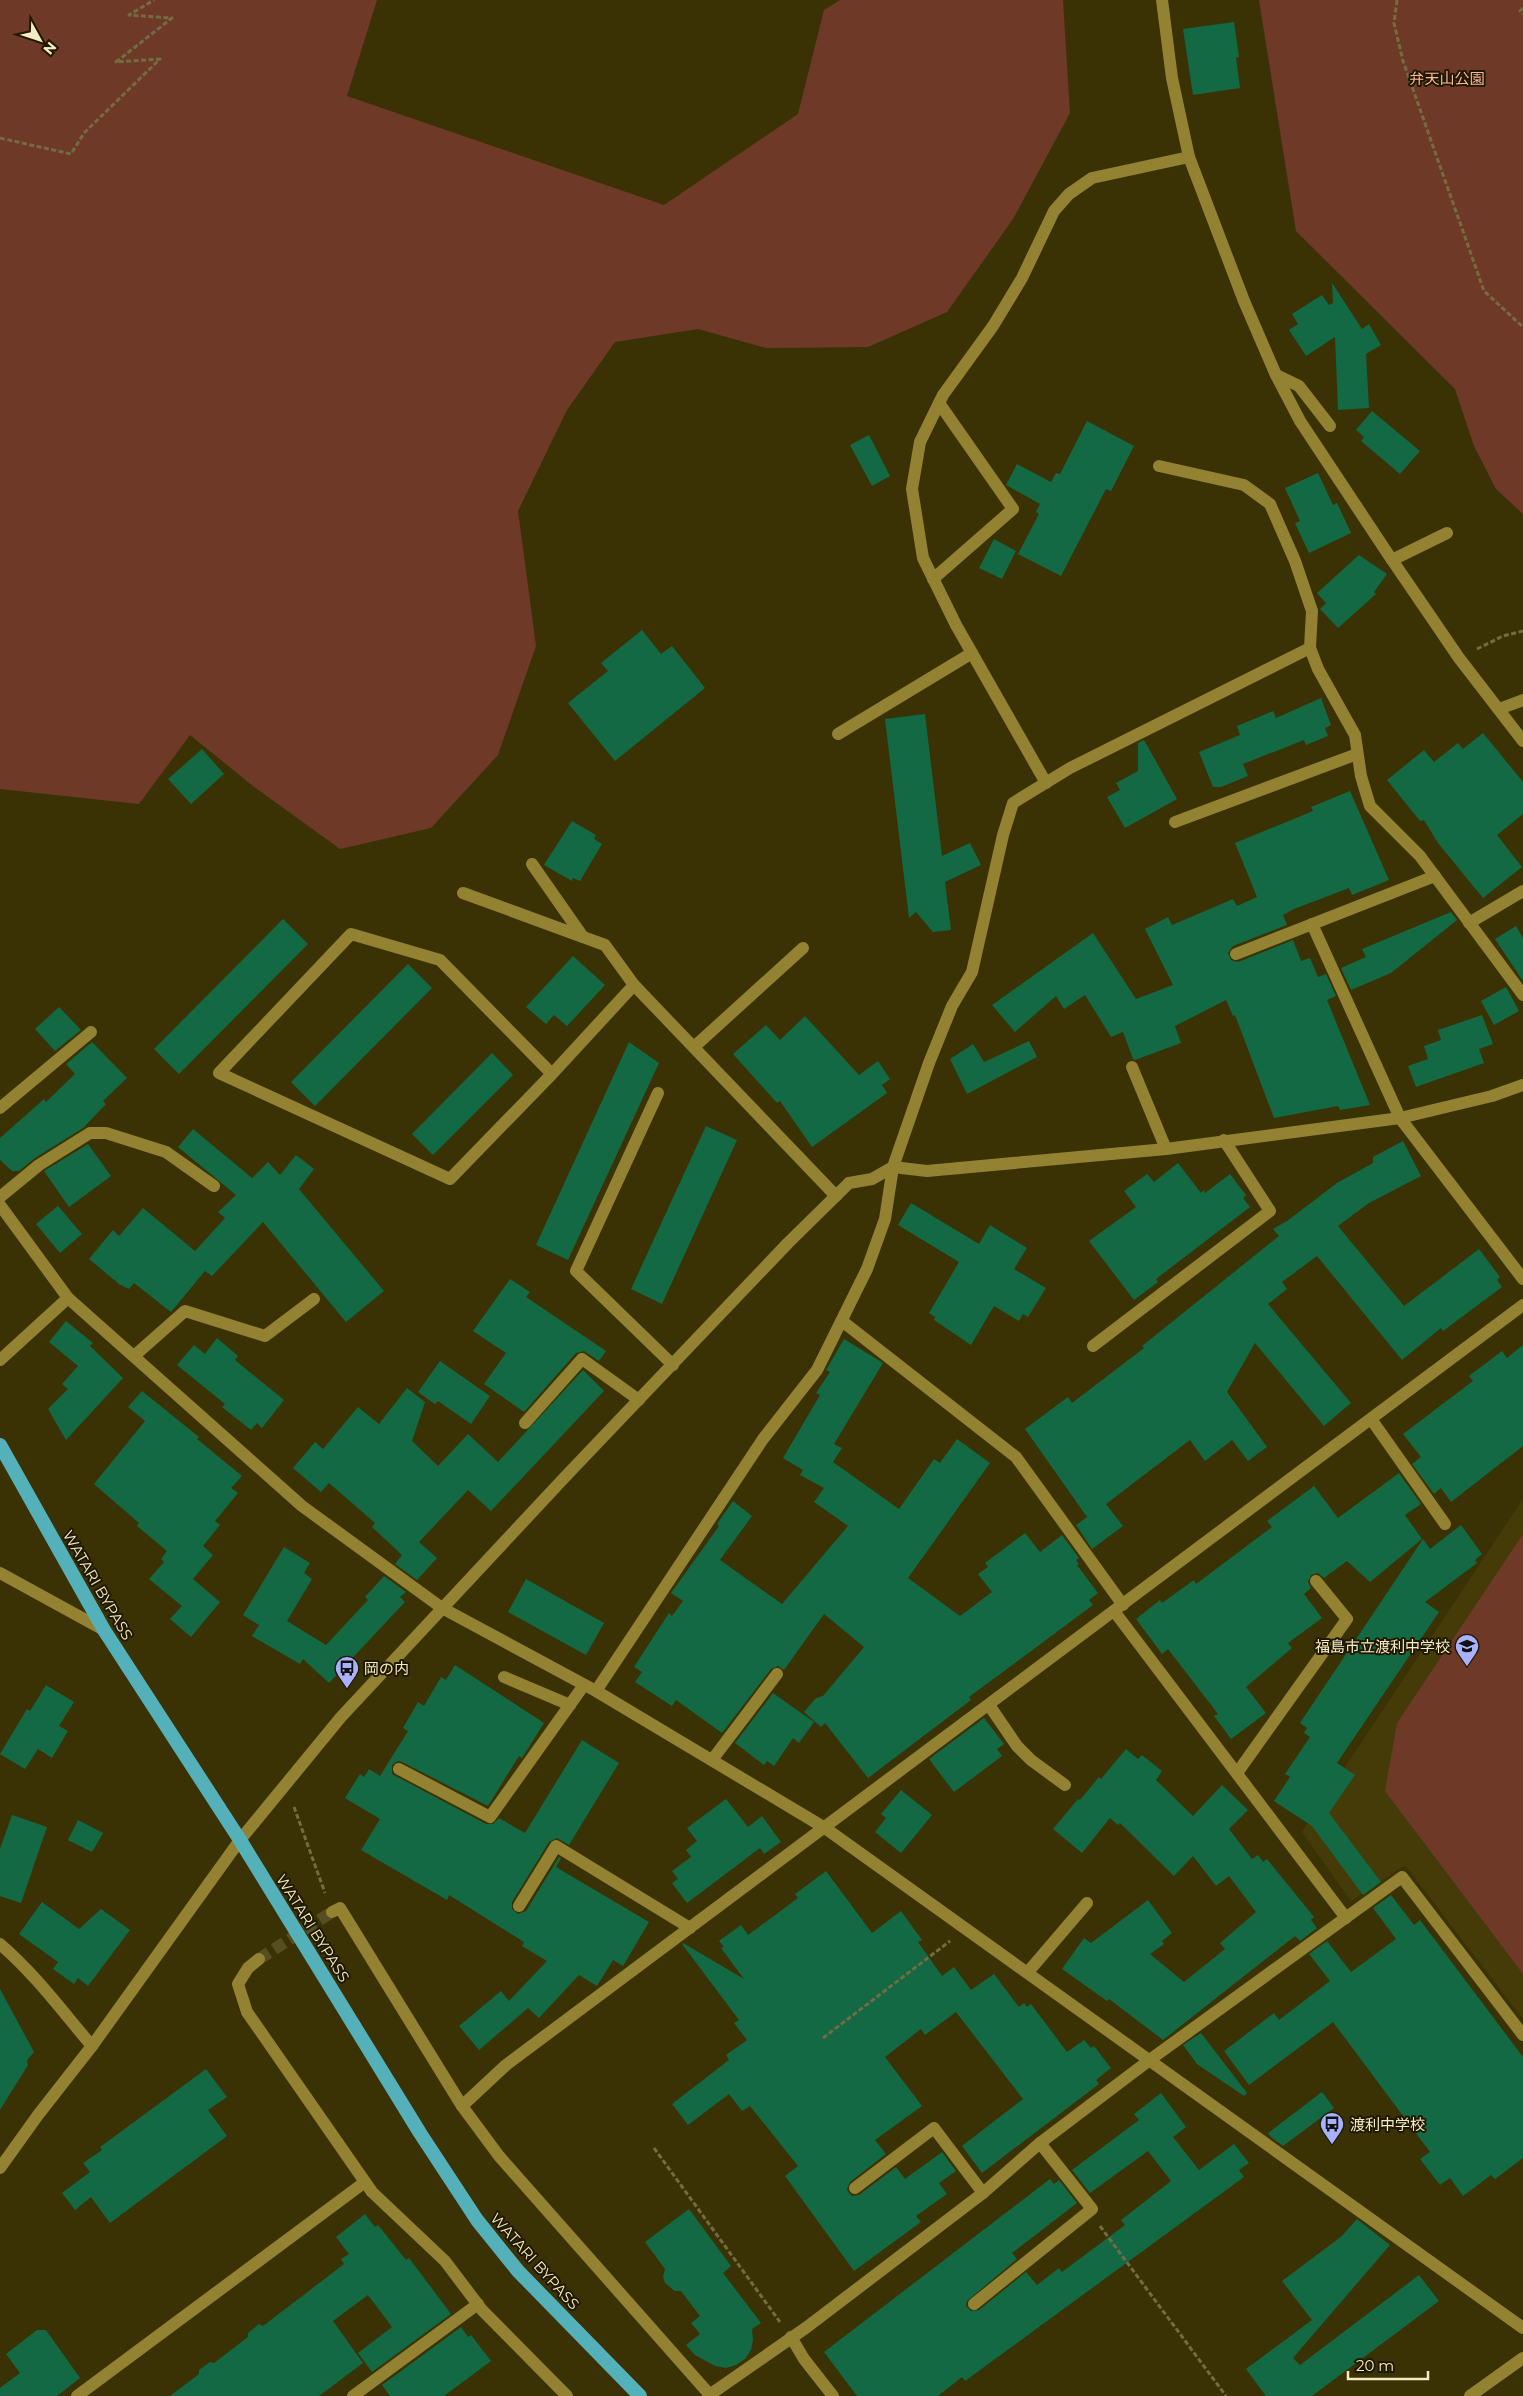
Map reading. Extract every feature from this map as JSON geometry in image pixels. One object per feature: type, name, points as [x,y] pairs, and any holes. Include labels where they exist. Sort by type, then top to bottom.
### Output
[{"type":"highway","name":"WATARI BYPASS","points":[[0,1444],[104,1630],[240,1840],[420,2133],[477,2220],[518,2271],[640,2396]]},
{"type":"street","points":[[1162,0],[1172,78],[1189,157],[1244,301],[1276,375],[1300,420],[1392,560],[1459,658],[1523,741]]},
{"type":"street","points":[[1046,783],[972,653],[923,558],[912,489],[920,442],[940,403],[994,326],[1022,278],[1054,211],[1069,194],[1092,178],[1189,157]]},
{"type":"street","points":[[1276,375],[1299,386],[1330,426]]},
{"type":"street","points":[[933,579],[1013,509],[940,403]]},
{"type":"street","points":[[1159,466],[1244,485],[1270,504],[1295,561],[1312,611],[1310,648],[1318,669],[1355,735],[1357,754],[1370,806],[1420,856],[1523,995]]},
{"type":"street","points":[[1392,560],[1447,533]]},
{"type":"street","points":[[596,1692],[758,1447],[817,1370],[867,1268],[885,1219],[893,1167],[952,1006],[972,972],[1003,835],[1013,802],[1070,768],[1310,648]]},
{"type":"street","points":[[838,734],[972,653]]},
{"type":"street","points":[[1499,709],[1523,700]]},
{"type":"street","points":[[1175,822],[1357,754]]},
{"type":"street","points":[[532,864],[583,937]]},
{"type":"street","points":[[1236,954],[1435,876]]},
{"type":"street","points":[[1469,922],[1523,891]]},
{"type":"street","points":[[463,893],[605,945],[634,985],[836,1196]]},
{"type":"street","points":[[1312,924],[1400,1118],[1523,1279]]},
{"type":"street","points":[[552,1074],[440,960],[351,934],[219,1072],[450,1179],[552,1074],[634,985]]},
{"type":"street","points":[[694,1047],[803,948]]},
{"type":"street","points":[[0,1108],[91,1032]]},
{"type":"street","points":[[1132,1067],[1166,1149]]},
{"type":"street","points":[[0,2168],[38,2115],[92,2046],[240,1840],[341,1717],[638,1400],[848,1183],[872,1179],[893,1167],[927,1171],[1166,1149],[1400,1118],[1492,1096],[1523,1085]]},
{"type":"street","points":[[658,1093],[576,1271],[673,1365]]},
{"type":"street","points":[[0,1197],[39,1165],[90,1133],[106,1133],[166,1152],[214,1186]]},
{"type":"street","points":[[1093,1346],[1270,1211],[1224,1140]]},
{"type":"street","points":[[0,1205],[68,1298],[302,1506],[442,1608],[584,1685],[825,1828],[1151,2059],[1523,2328]]},
{"type":"street","points":[[0,1360],[68,1298]]},
{"type":"street","points":[[134,1356],[185,1311],[265,1336],[314,1299]]},
{"type":"street","points":[[462,2106],[506,2065],[1523,1305]]},
{"type":"street","points":[[842,1321],[1016,1457],[1119,1608],[1237,1773],[1346,1918]]},
{"type":"street","points":[[525,1423],[582,1358],[638,1400]]},
{"type":"street","points":[[1371,1419],[1445,1524]]},
{"type":"street","points":[[0,1573],[104,1630]]},
{"type":"street","points":[[1237,1773],[1347,1619],[1316,1581]]},
{"type":"street","points":[[712,1760],[776,1674]]},
{"type":"street","points":[[504,1677],[570,1705]]},
{"type":"street","points":[[399,1769],[490,1817],[584,1685]]},
{"type":"street","points":[[989,1705],[1017,1746],[1031,1760],[1065,1785]]},
{"type":"street","points":[[519,1906],[556,1846],[690,1928]]},
{"type":"street","points":[[332,1912],[340,1908],[462,2106],[499,2156],[709,2395],[791,2337],[982,2193],[1040,2143],[1151,2059],[1402,1877],[1523,2035]]},
{"type":"street","points":[[1028,1972],[1087,1904]]},
{"type":"street","points":[[0,1944],[26,1966],[53,2002],[92,2046]]},
{"type":"street","points":[[259,1959],[248,1968],[238,1984],[247,2012],[364,2182],[372,2192],[445,2261],[478,2304],[568,2396]]},
{"type":"street","points":[[855,2188],[934,2128],[982,2193]]},
{"type":"street","points":[[974,2304],[1092,2210],[1040,2143]]},
{"type":"street","points":[[77,2396],[364,2182]]},
{"type":"street","points":[[353,2396],[478,2304]]},
{"type":"street","points":[[791,2337],[804,2359],[834,2396]]},
{"type":"street","points":[[1470,2396],[1523,2358]]},
{"type":"path","points":[[0,138],[71,154],[84,133],[160,59],[116,62],[172,18],[130,15],[154,0]]},
{"type":"path","points":[[1397,0],[1394,23],[1403,60],[1484,291],[1523,327]]},
{"type":"path","points":[[1523,8],[1520,12],[1523,14]]},
{"type":"path","points":[[1459,658],[1503,636],[1523,631]]},
{"type":"path","points":[[285,1785],[332,1912]]},
{"type":"path","points":[[823,2038],[966,1928]]},
{"type":"path","points":[[654,2148],[791,2337]]},
{"type":"path","points":[[1090,2212],[1226,2396]]},
{"type":"shaded area","name":"福島市立渡利中学校","points":[[1523,1499],[1523,2019],[1405,1865],[1351,1901],[1302,1832]]},
{"type":"green space","points":[[0,0],[377,0],[347,96],[664,205],[798,114],[824,10],[840,0],[1063,0],[1070,113],[1013,219],[947,312],[868,347],[766,348],[698,329],[615,342],[567,410],[518,511],[536,646],[498,755],[431,828],[340,849],[253,786],[190,735],[139,804],[0,789]]},
{"type":"green space","name":"弁天山公園","points":[[1259,0],[1523,0],[1523,514],[1496,489],[1474,446],[1455,389],[1296,231]]},
{"type":"green space","name":"福島市立渡利中学校","points":[[1523,1534],[1523,1974],[1385,1791],[1397,1723]]},
{"type":"building","points":[[1234,22],[1239,57],[1236,58],[1240,88],[1193,95],[1183,29]]},
{"type":"building","points":[[1332,283],[1362,329],[1369,324],[1381,345],[1366,354],[1369,408],[1338,410],[1335,337],[1306,356],[1289,330],[1298,324],[1292,314],[1322,295],[1329,305],[1333,303]]},
{"type":"building","points":[[1372,411],[1420,451],[1400,474],[1361,441],[1364,437],[1356,430]]},
{"type":"building","points":[[1087,421],[1134,446],[1111,491],[1106,489],[1061,576],[1018,554],[1039,514],[1036,512],[1040,504],[1006,485],[1017,464],[1051,482],[1056,473],[1060,474]]},
{"type":"building","points":[[869,435],[890,476],[872,486],[850,445]]},
{"type":"building","points":[[1318,473],[1333,505],[1337,503],[1351,533],[1309,553],[1295,523],[1300,521],[1285,488]]},
{"type":"building","points":[[994,539],[1016,551],[1002,579],[979,568]]},
{"type":"building","points":[[1359,555],[1387,574],[1374,592],[1376,594],[1338,628],[1320,609],[1326,603],[1317,593]]},
{"type":"building","points":[[642,630],[661,654],[672,646],[705,688],[615,761],[568,703],[608,671],[601,663]]},
{"type":"building","points":[[1321,698],[1331,725],[1325,728],[1328,736],[1306,745],[1304,740],[1243,764],[1248,776],[1221,787],[1213,787],[1199,752],[1240,735],[1237,726],[1273,711],[1276,718]]},
{"type":"building","points":[[925,714],[942,856],[970,843],[981,865],[945,882],[951,930],[933,932],[916,912],[909,918],[885,719]]},
{"type":"building","points":[[1483,733],[1523,782],[1523,814],[1497,835],[1522,867],[1483,898],[1438,843],[1424,820],[1420,821],[1387,780],[1424,750],[1434,762],[1458,743],[1463,749]]},
{"type":"building","points":[[1144,740],[1177,799],[1125,828],[1107,797],[1120,790],[1116,783],[1138,771],[1138,743]]},
{"type":"building","points":[[202,749],[224,774],[191,804],[168,779]]},
{"type":"building","points":[[1350,791],[1389,880],[1352,895],[1349,888],[1294,909],[1283,915],[1287,925],[1233,946],[1228,953],[1231,960],[1238,962],[1293,940],[1301,961],[1310,958],[1318,977],[1326,974],[1336,996],[1327,1000],[1370,1105],[1340,1110],[1338,1106],[1274,1118],[1235,1015],[1233,1016],[1226,1000],[1175,1026],[1181,1043],[1135,1060],[1123,1032],[1111,1037],[1085,995],[1064,1009],[1056,996],[1015,1032],[992,1005],[1093,933],[1136,999],[1173,985],[1145,929],[1168,917],[1172,925],[1233,899],[1237,906],[1257,897],[1235,843],[1313,811],[1311,807]]},
{"type":"building","points":[[572,821],[596,835],[594,839],[602,844],[580,881],[573,878],[572,881],[544,865]]},
{"type":"building","points":[[1451,912],[1457,920],[1391,973],[1351,990],[1341,968],[1366,957],[1362,949]]},
{"type":"building","points":[[283,919],[308,944],[179,1074],[154,1049]]},
{"type":"building","points":[[1516,926],[1523,938],[1523,981],[1495,939]]},
{"type":"building","points":[[573,956],[605,985],[567,1026],[554,1015],[546,1024],[526,1007]]},
{"type":"building","points":[[408,964],[432,988],[315,1106],[291,1082]]},
{"type":"building","points":[[1506,987],[1519,1011],[1494,1025],[1481,1001]]},
{"type":"building","points":[[59,1007],[81,1030],[55,1051],[35,1029]]},
{"type":"building","points":[[1482,1015],[1493,1044],[1479,1049],[1484,1063],[1416,1087],[1408,1066],[1428,1059],[1424,1046],[1441,1040],[1438,1030]]},
{"type":"building","points":[[805,1016],[859,1075],[878,1061],[890,1079],[882,1085],[887,1093],[812,1147],[780,1101],[777,1103],[733,1054],[766,1025],[780,1040]]},
{"type":"building","points":[[1029,1041],[1037,1057],[967,1094],[950,1059],[973,1044],[984,1062]]},
{"type":"building","points":[[92,1042],[127,1078],[103,1101],[106,1104],[83,1128],[35,1158],[19,1171],[12,1171],[0,1160],[0,1138],[44,1099],[46,1102],[75,1074],[66,1064]]},
{"type":"building","points":[[629,1042],[659,1063],[568,1260],[536,1245]]},
{"type":"building","points":[[492,1053],[513,1075],[433,1155],[412,1134]]},
{"type":"building","points":[[706,1126],[737,1140],[662,1304],[631,1289]]},
{"type":"building","points":[[193,1129],[252,1178],[268,1162],[280,1175],[296,1155],[314,1169],[299,1189],[384,1291],[346,1322],[263,1222],[212,1276],[205,1271],[171,1312],[134,1283],[129,1289],[119,1284],[89,1259],[113,1230],[119,1236],[143,1208],[195,1251],[225,1218],[218,1212],[236,1195],[178,1147]]},
{"type":"building","points":[[1403,1141],[1421,1176],[1369,1203],[1338,1226],[1404,1306],[1479,1249],[1500,1277],[1497,1280],[1502,1287],[1443,1331],[1441,1328],[1402,1360],[1317,1256],[1282,1282],[1287,1289],[1268,1304],[1351,1403],[1324,1426],[1255,1343],[1227,1392],[1267,1447],[1248,1461],[1232,1440],[1205,1461],[1190,1440],[1106,1504],[1123,1526],[1092,1549],[1076,1525],[1087,1517],[1025,1429],[1068,1397],[1072,1403],[1144,1348],[1142,1346],[1279,1236],[1273,1229],[1287,1221],[1337,1183],[1373,1163],[1373,1157]]},
{"type":"building","points":[[88,1144],[111,1176],[69,1207],[44,1171]]},
{"type":"building","points":[[1178,1163],[1201,1193],[1204,1190],[1205,1193],[1230,1174],[1246,1195],[1243,1198],[1250,1207],[1156,1279],[1158,1282],[1134,1300],[1089,1241],[1136,1207],[1124,1191],[1147,1174],[1154,1182]]},
{"type":"building","points":[[911,1203],[979,1244],[990,1225],[1027,1248],[1014,1269],[1046,1288],[1028,1317],[1023,1314],[1019,1321],[994,1306],[971,1345],[934,1320],[935,1317],[929,1313],[959,1262],[898,1225]]},
{"type":"building","points":[[58,1206],[82,1234],[60,1253],[36,1224]]},
{"type":"building","points":[[510,1279],[530,1292],[526,1297],[606,1351],[599,1361],[584,1351],[576,1353],[524,1412],[484,1384],[506,1353],[473,1331]]},
{"type":"building","points":[[66,1321],[93,1343],[90,1346],[123,1378],[66,1440],[48,1409],[68,1389],[62,1384],[78,1366],[49,1342]]},
{"type":"building","points":[[217,1338],[238,1356],[235,1360],[284,1400],[262,1428],[257,1423],[251,1430],[222,1407],[225,1404],[177,1365],[194,1345],[205,1354]]},
{"type":"building","points":[[844,1339],[883,1363],[834,1444],[842,1448],[833,1462],[899,1509],[934,1459],[940,1463],[957,1439],[990,1463],[908,1578],[960,1616],[992,1592],[978,1574],[988,1567],[985,1563],[1025,1533],[1040,1552],[1062,1535],[1079,1558],[1076,1560],[1079,1564],[1077,1565],[1098,1593],[1089,1600],[1093,1605],[969,1697],[971,1700],[868,1778],[825,1723],[821,1727],[804,1712],[816,1698],[823,1696],[864,1647],[824,1614],[784,1670],[778,1666],[771,1669],[722,1733],[676,1700],[672,1706],[635,1682],[642,1672],[634,1667],[669,1613],[672,1616],[683,1601],[671,1593],[719,1526],[717,1524],[733,1501],[752,1516],[720,1560],[782,1604],[848,1526],[814,1502],[824,1488],[800,1475],[803,1470],[783,1458],[820,1395],[816,1393],[830,1372],[826,1370]]},
{"type":"building","points":[[1523,1345],[1523,1446],[1451,1502],[1441,1488],[1434,1494],[1412,1464],[1421,1457],[1403,1434],[1473,1381],[1469,1376],[1502,1351],[1507,1358]]},
{"type":"building","points":[[440,1361],[490,1396],[471,1424],[438,1401],[435,1404],[418,1392]]},
{"type":"building","points":[[583,1370],[604,1391],[491,1511],[468,1490],[419,1542],[437,1558],[417,1580],[395,1564],[402,1555],[372,1527],[375,1523],[329,1483],[321,1492],[293,1468],[315,1442],[323,1449],[358,1407],[379,1424],[407,1388],[425,1402],[412,1441],[438,1466],[468,1434],[498,1462]]},
{"type":"building","points":[[142,1391],[199,1437],[197,1439],[242,1476],[231,1488],[238,1493],[215,1521],[220,1525],[203,1546],[213,1555],[193,1579],[220,1602],[191,1637],[170,1619],[182,1606],[149,1579],[164,1562],[161,1559],[167,1551],[137,1526],[139,1523],[94,1484],[145,1421],[128,1407]]},
{"type":"building","points":[[1399,1473],[1421,1504],[1405,1515],[1422,1539],[1370,1582],[1347,1561],[1324,1578],[1318,1573],[1311,1575],[1308,1582],[1311,1588],[1304,1594],[1322,1618],[1288,1643],[1292,1648],[1246,1687],[1266,1713],[1231,1739],[1214,1716],[1218,1714],[1168,1649],[1162,1654],[1136,1619],[1160,1600],[1162,1603],[1194,1580],[1196,1584],[1272,1527],[1267,1521],[1314,1486],[1338,1518]]},
{"type":"building","points":[[1461,1525],[1482,1554],[1475,1560],[1477,1563],[1425,1602],[1439,1612],[1337,1763],[1355,1775],[1329,1813],[1381,1882],[1363,1895],[1312,1826],[1274,1801],[1290,1777],[1285,1774],[1310,1737],[1304,1733],[1307,1728],[1300,1723],[1423,1539],[1430,1549]]},
{"type":"building","points":[[284,1547],[310,1563],[304,1573],[312,1579],[287,1621],[326,1645],[368,1600],[365,1597],[384,1576],[406,1592],[400,1597],[405,1602],[329,1683],[303,1659],[300,1664],[252,1636],[259,1625],[243,1615]]},
{"type":"building","points":[[526,1579],[604,1623],[586,1655],[508,1612]]},
{"type":"building","points":[[455,1665],[544,1723],[522,1758],[519,1756],[488,1806],[402,1762],[398,1761],[392,1765],[392,1774],[486,1824],[493,1824],[499,1818],[525,1833],[582,1740],[619,1763],[569,1845],[557,1838],[549,1842],[512,1902],[512,1909],[518,1914],[526,1911],[559,1857],[561,1858],[556,1867],[649,1922],[623,1966],[613,1960],[597,1986],[579,1975],[539,2018],[528,2008],[479,2050],[459,2026],[501,1991],[509,2001],[547,1961],[522,1946],[524,1942],[449,1895],[447,1900],[361,1850],[380,1819],[345,1798],[360,1774],[364,1777],[369,1769],[380,1776],[408,1731],[403,1728],[418,1702],[424,1706],[441,1677],[446,1680]]},
{"type":"building","points":[[46,1685],[74,1702],[59,1726],[68,1731],[52,1758],[38,1749],[25,1769],[0,1754],[27,1709],[30,1711]]},
{"type":"building","points":[[773,1693],[814,1722],[799,1743],[793,1738],[774,1766],[767,1761],[764,1765],[735,1743]]},
{"type":"building","points":[[984,1718],[1004,1744],[997,1749],[1002,1756],[954,1792],[929,1759]]},
{"type":"building","points":[[1126,1749],[1138,1759],[1142,1755],[1162,1771],[1156,1780],[1193,1816],[1222,1785],[1248,1810],[1229,1829],[1252,1859],[1258,1855],[1263,1862],[1267,1859],[1314,1917],[1311,1920],[1317,1928],[1300,1941],[1295,1936],[1163,2040],[1109,1999],[1107,2001],[1062,1969],[1084,1938],[1091,1943],[1148,1900],[1172,1933],[1162,1941],[1164,1944],[1150,1954],[1184,1982],[1225,1949],[1220,1943],[1256,1912],[1229,1876],[1216,1886],[1193,1856],[1174,1876],[1120,1823],[1118,1825],[1110,1818],[1082,1853],[1053,1829],[1099,1777],[1101,1779]]},
{"type":"building","points":[[901,1790],[932,1815],[901,1853],[875,1832],[886,1818],[881,1814]]},
{"type":"building","points":[[726,1799],[748,1827],[762,1816],[781,1842],[764,1854],[760,1848],[687,1903],[672,1883],[678,1879],[672,1871],[691,1857],[686,1850],[697,1841],[687,1828]]},
{"type":"building","points":[[12,1815],[47,1827],[21,1903],[0,1896],[0,1849]]},
{"type":"building","points":[[78,1820],[103,1833],[92,1852],[68,1840]]},
{"type":"building","points":[[826,1871],[872,1933],[901,1911],[922,1940],[918,1942],[942,1976],[954,1967],[971,1990],[994,1974],[1019,2007],[1024,2003],[1027,2007],[1031,2004],[1067,2052],[1084,2040],[1091,2048],[1094,2046],[1111,2068],[1096,2080],[1099,2084],[982,2173],[962,2146],[1023,2099],[956,2012],[925,2035],[921,2029],[885,2057],[922,2106],[875,2140],[886,2154],[850,2182],[847,2189],[848,2192],[852,2196],[859,2195],[896,2167],[905,2179],[942,2152],[956,2171],[939,2183],[947,2194],[916,2216],[921,2222],[854,2271],[785,2176],[798,2166],[750,2106],[742,2111],[729,2094],[688,2125],[672,2104],[729,2060],[726,2055],[747,2040],[734,2023],[739,2020],[682,1944],[744,1979],[721,1948],[724,1947],[719,1941],[741,1925],[748,1935],[798,1898],[795,1894]]},
{"type":"building","points":[[1391,1895],[1414,1925],[1420,1920],[1523,2057],[1523,2158],[1495,2179],[1491,2175],[1463,2196],[1450,2178],[1440,2185],[1420,2159],[1430,2152],[1333,2022],[1249,2085],[1224,2051],[1274,2013],[1279,2020],[1330,1981],[1309,1954],[1327,1941],[1351,1972],[1396,1939],[1373,1908]]},
{"type":"building","points":[[42,1902],[79,1929],[101,1909],[130,1930],[88,1986],[78,1978],[74,1984],[53,1969],[58,1962],[19,1934]]},
{"type":"building","points":[[0,1989],[34,2052],[27,2060],[28,2065],[0,2110]]},
{"type":"building","points":[[1201,2033],[1247,2093],[1244,2096],[1197,2064],[1183,2045]]},
{"type":"building","points":[[206,2069],[227,2097],[208,2110],[227,2136],[110,2223],[91,2197],[75,2210],[62,2193],[90,2172],[83,2163],[102,2150],[100,2147]]},
{"type":"building","points":[[1322,2092],[1334,2108],[1283,2146],[1271,2137],[1268,2133]]},
{"type":"building","points":[[1161,2093],[1186,2127],[1173,2137],[1199,2170],[1234,2144],[1249,2163],[1239,2170],[1244,2177],[965,2381],[962,2377],[938,2396],[857,2396],[824,2352],[1050,2179],[1054,2184],[1059,2180],[1077,2203],[1012,2253],[1017,2259],[967,2301],[966,2306],[971,2311],[979,2310],[1026,2272],[1037,2285],[1059,2268],[1062,2272],[1125,2225],[1121,2220],[1171,2181],[1148,2151],[1090,2193],[1072,2170],[1139,2120],[1134,2114]]},
{"type":"building","points":[[689,2209],[731,2266],[723,2273],[761,2323],[752,2329],[753,2340],[751,2350],[745,2359],[736,2365],[726,2368],[715,2366],[695,2355],[686,2345],[700,2334],[691,2323],[700,2316],[681,2291],[675,2291],[665,2283],[663,2277],[665,2269],[645,2242]]},
{"type":"building","points":[[365,2214],[375,2227],[378,2225],[406,2260],[409,2258],[451,2314],[372,2372],[358,2353],[392,2327],[368,2295],[333,2321],[363,2363],[319,2396],[170,2396],[199,2374],[199,2370],[210,2362],[214,2363],[248,2337],[248,2333],[259,2324],[263,2326],[344,2264],[341,2259],[349,2254],[336,2237]]},
{"type":"building","points":[[1357,2219],[1390,2245],[1293,2358],[1300,2365],[1419,2275],[1439,2301],[1312,2396],[1266,2396],[1246,2369],[1312,2320],[1282,2281],[1342,2236]]},
{"type":"building","points":[[461,2327],[468,2337],[471,2335],[491,2361],[444,2396],[390,2396],[382,2385]]},
{"type":"building","points":[[37,2330],[46,2330],[80,2378],[57,2396],[0,2396],[0,2388],[20,2373],[6,2354]]},
{"type":"tunnel","points":[[259,1959],[332,1912]]},
{"type":"place","name":"福島市立渡利中学校","points":[[1467,1667]]},
{"type":"place","name":"岡の内","points":[[347,1689]]},
{"type":"place","name":"渡利中学校","points":[[1332,2145]]}]
